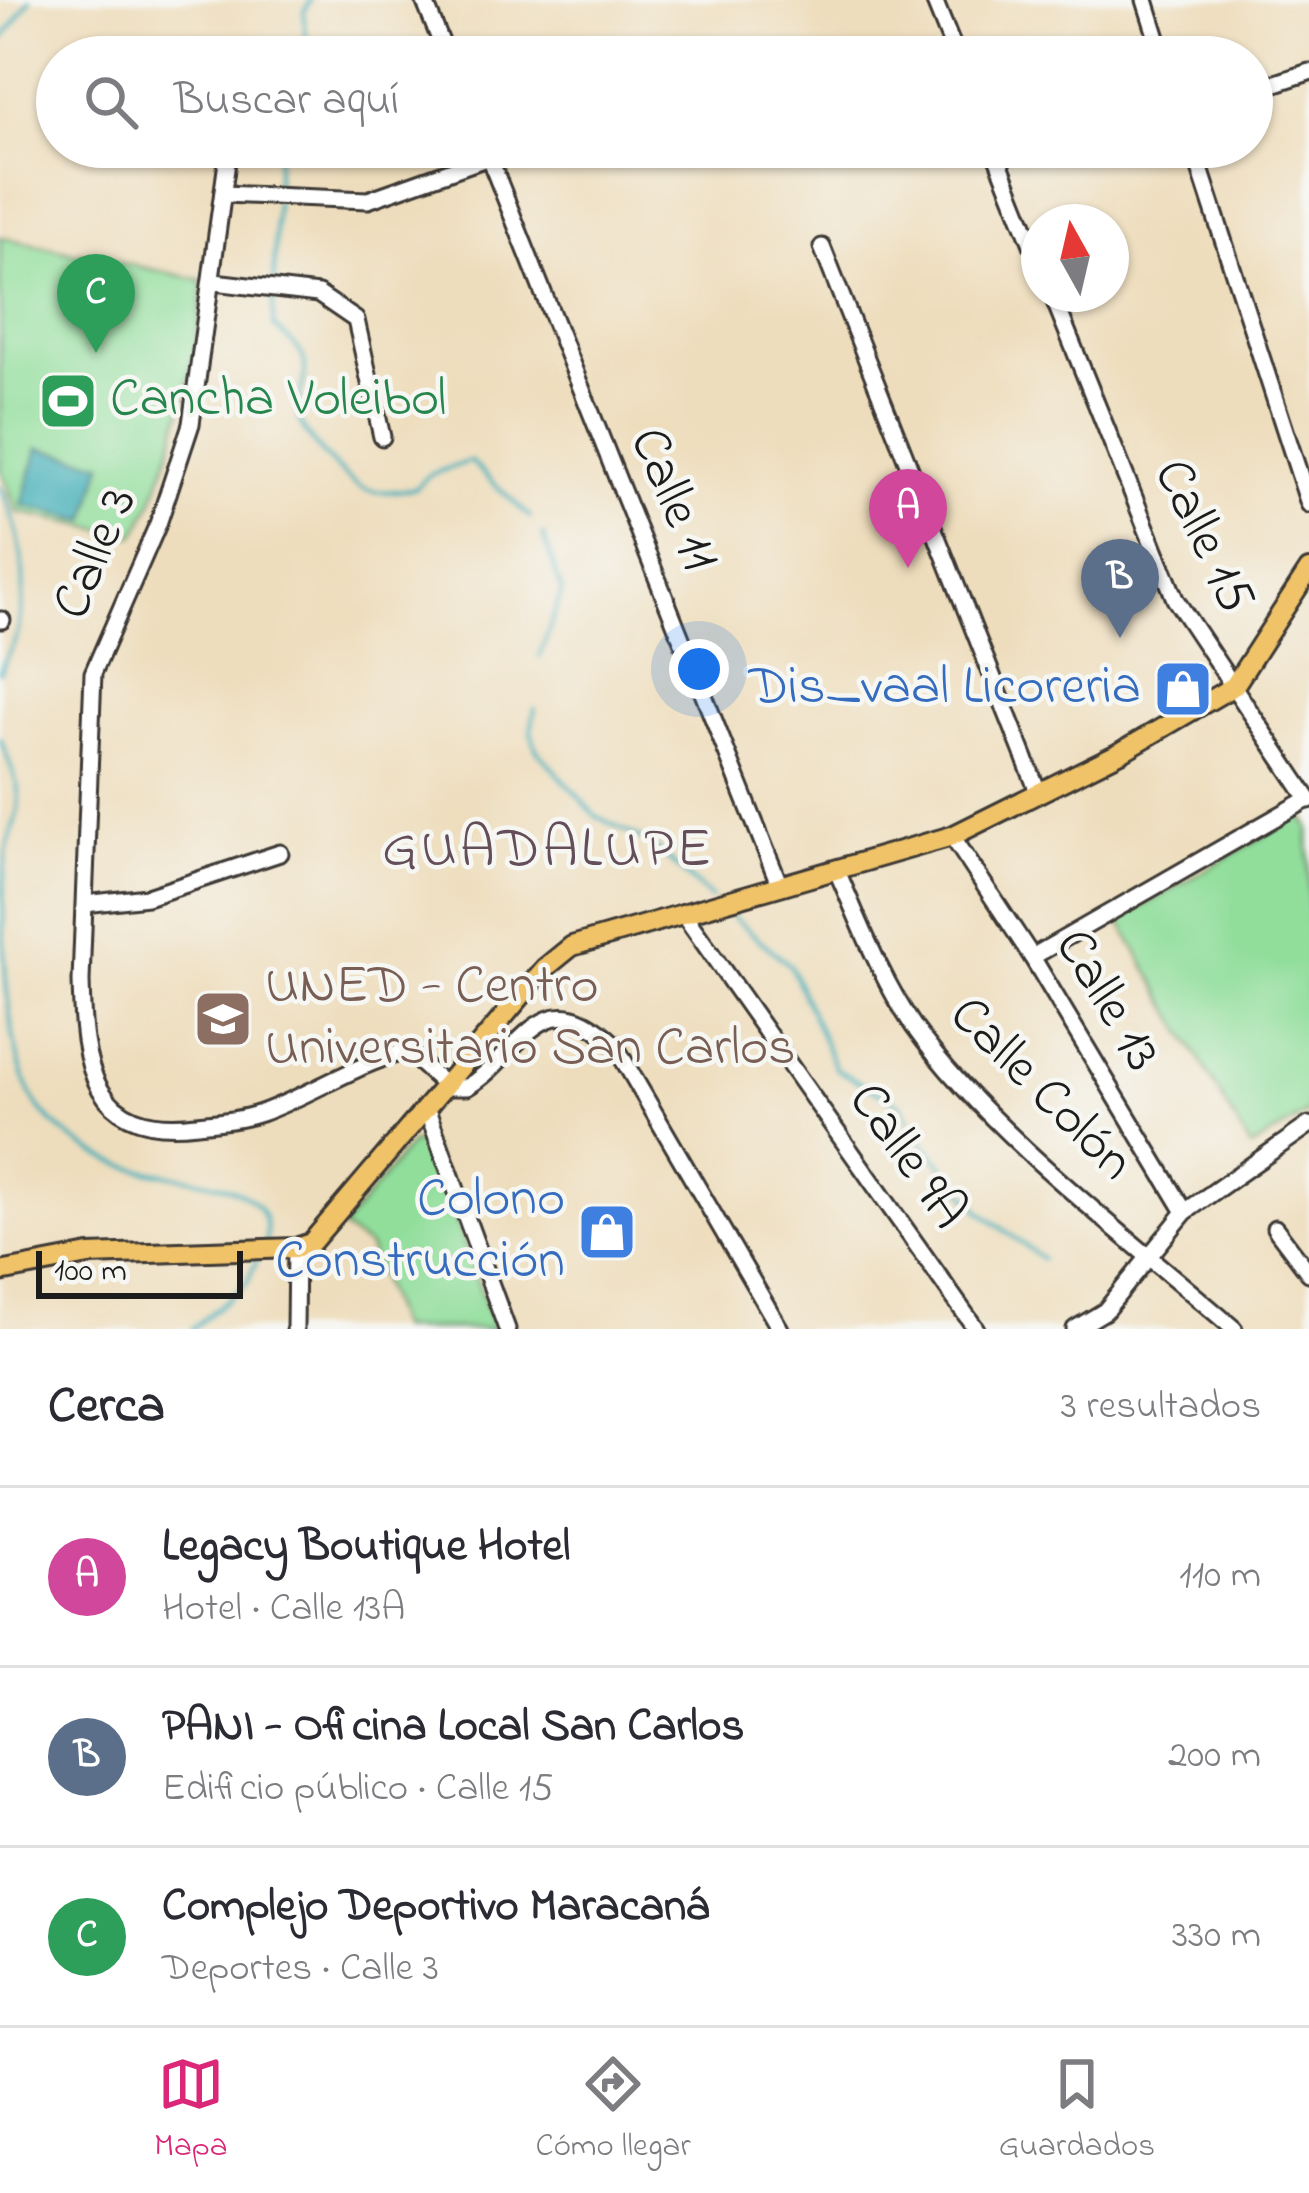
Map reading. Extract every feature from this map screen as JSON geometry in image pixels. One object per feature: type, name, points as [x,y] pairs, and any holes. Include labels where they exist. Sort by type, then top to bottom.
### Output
[{"type":"main road","points":[[0,1271],[89,1256],[288,1248],[311,1243],[544,968],[572,946],[952,836],[1039,794],[1234,686],[1309,570]]},
{"type":"street","points":[[424,0],[439,36]]},
{"type":"street","points":[[934,0],[949,36]]},
{"type":"street","points":[[1144,0],[1156,36]]},
{"type":"street","points":[[1273,84],[1309,72]]},
{"type":"street","name":"Calle 3","points":[[227,168],[214,282],[180,460],[93,673],[81,981],[89,1068],[112,1107],[135,1122],[165,1128],[259,1114],[407,1051],[447,1087]]},
{"type":"street","points":[[223,194],[368,200],[447,168]]},
{"type":"street","name":"Calle 11","points":[[493,168],[780,886]]},
{"type":"street","points":[[1001,168],[1021,217]]},
{"type":"street","points":[[1200,168],[1309,504]]},
{"type":"street","points":[[822,248],[1039,794]]},
{"type":"street","points":[[214,282],[318,295],[356,320],[382,437]]},
{"type":"street","name":"Calle 15","points":[[1059,312],[1175,599],[1309,799]]},
{"type":"street","points":[[1032,957],[1309,799]]},
{"type":"street","name":"Calle 13","points":[[952,836],[1032,957],[1185,1212]]},
{"type":"street","points":[[85,904],[147,897],[280,854]]},
{"type":"street","name":"Calle Colón","points":[[837,871],[895,993],[946,1066],[1234,1329]]},
{"type":"street","name":"Calle 9A","points":[[684,915],[976,1329]]},
{"type":"street","points":[[447,1087],[467,1088],[484,1077],[517,1037],[541,1020],[571,1017],[594,1024],[614,1044],[780,1329]]},
{"type":"street","points":[[427,1110],[507,1329]]},
{"type":"street","points":[[1075,1329],[1106,1311],[1185,1212],[1309,1125]]},
{"type":"street","points":[[1276,1228],[1309,1274]]},
{"type":"street","points":[[288,1248],[295,1329]]},
{"type":"street","points":[[1106,1311],[1115,1329]]},
{"type":"green space","points":[[0,237],[202,280],[197,337],[181,412],[159,484],[134,536],[18,512],[0,468]]},
{"type":"green space","points":[[1301,815],[1309,828],[1309,1112],[1251,1148],[1119,920]]},
{"type":"green space","points":[[425,1141],[494,1329],[398,1329],[369,1247],[342,1229],[410,1144]]},
{"type":"water","points":[[38,448],[103,463],[87,521],[22,505]]},
{"type":"waterway","points":[[0,43],[30,0]]},
{"type":"waterway","points":[[306,36],[304,12],[310,0]]},
{"type":"waterway","points":[[276,189],[277,168]]},
{"type":"waterway","points":[[276,201],[273,325],[302,354],[305,375],[298,416],[317,447],[350,480],[374,491],[416,488],[429,475],[470,461],[530,517]]},
{"type":"waterway","points":[[0,487],[18,538],[23,574],[18,634],[0,672]]},
{"type":"waterway","points":[[540,656],[562,591],[543,535]]},
{"type":"waterway","points":[[535,709],[531,731],[536,749],[596,816],[651,844],[711,898]]},
{"type":"waterway","points":[[0,738],[19,798],[6,853],[4,949],[11,1025],[29,1089],[60,1129],[103,1157],[240,1193],[256,1205],[265,1222],[265,1245]]},
{"type":"waterway","points":[[732,917],[790,965],[836,1069],[901,1105],[920,1139],[982,1213],[1042,1259]]},
{"type":"waterway","points":[[192,1329],[247,1283],[259,1255]]},
{"type":"place","name":"Complejo Deportivo Maracaná","points":[[96,353]]},
{"type":"place","name":"Cancha Voleibol","points":[[68,401]]},
{"type":"place","name":"Legacy Boutique Hotel","points":[[908,568]]},
{"type":"place","name":"PANI - Oficina Local San Carlos","points":[[1120,638]]},
{"type":"place","name":"Dis_vaal Licoreria","points":[[1183,689]]},
{"type":"place","name":"UNED - Centro Universitario San Carlos","points":[[223,1019]]},
{"type":"place","name":"Colono Construcción","points":[[607,1232]]},
{"type":"district","name":"GUADALUPE","points":[[548,851]]}]
